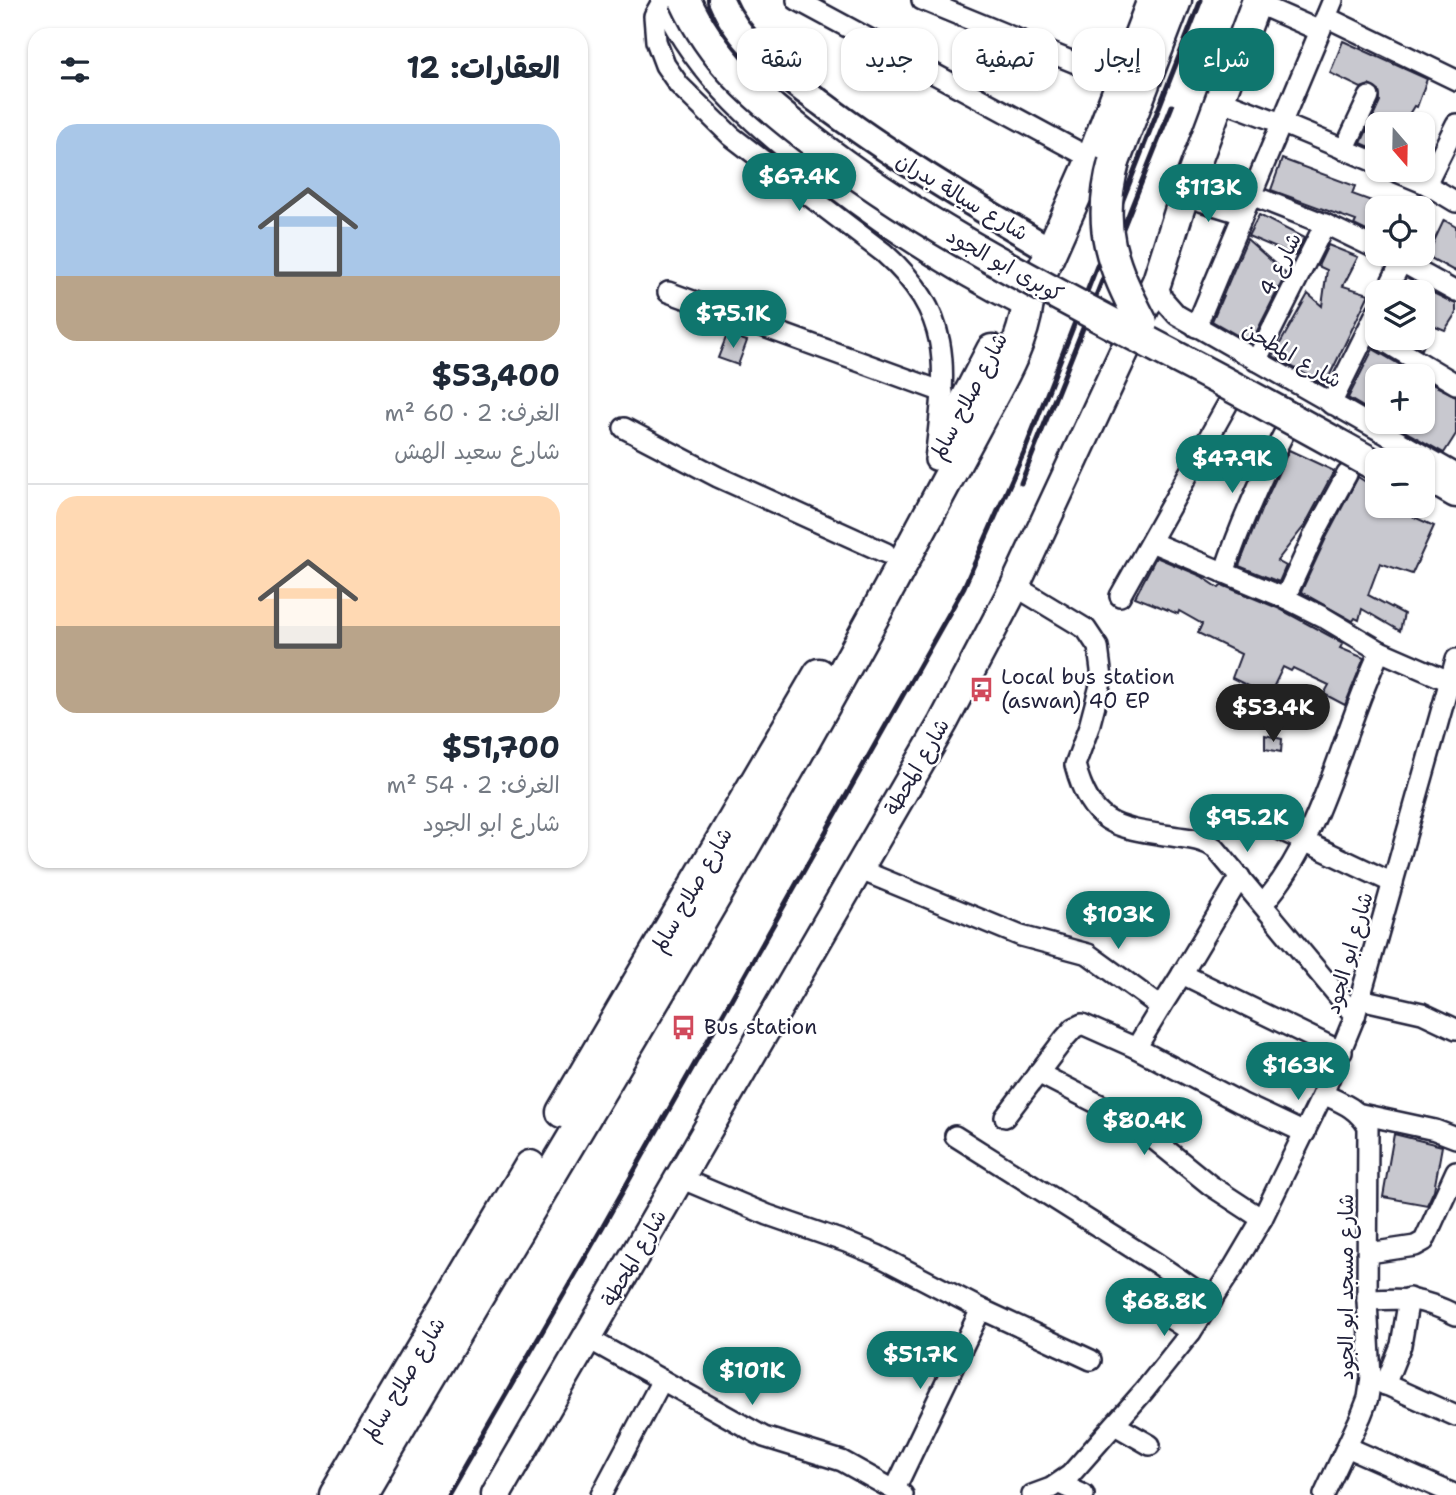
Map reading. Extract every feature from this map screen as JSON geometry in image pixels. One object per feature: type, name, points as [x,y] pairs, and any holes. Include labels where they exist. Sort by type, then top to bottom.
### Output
[{"type":"main road","points":[[665,0],[702,60],[772,133],[845,189],[919,240],[996,288],[1028,303],[1052,251],[1103,160],[1176,0]]},
{"type":"main road","name":"كوبرى ابو الجود","points":[[685,0],[706,40],[741,82],[808,138],[881,192],[925,220],[1096,316],[1365,460]]},
{"type":"main road","name":"كوبرى ابو الجود","points":[[701,0],[727,44],[746,64],[869,165],[912,193],[1142,323],[1376,448]]},
{"type":"main road","points":[[1142,28],[1153,0]]},
{"type":"main road","name":"شارع المحطة","points":[[496,1495],[943,723],[1015,586],[1157,281],[1184,196],[1256,1]]},
{"type":"main road","points":[[1120,91],[1103,160],[1108,183],[1107,231],[1119,277],[1142,323]]},
{"type":"main road","name":"شارع صلاح سالم","points":[[335,1495],[846,627],[1002,332],[1028,303]]},
{"type":"main road","name":"شارع صلاح سالم","points":[[361,1495],[723,885],[843,672],[1019,344],[1028,303]]},
{"type":"main road","points":[[1435,480],[1456,492]]},
{"type":"main road","points":[[1435,498],[1456,509]]},
{"type":"street","points":[[665,0],[654,16],[656,41],[665,65],[679,85],[731,136],[904,270],[920,291],[932,314],[944,366],[935,460]]},
{"type":"street","name":"شارع سيالة بدران","points":[[721,0],[735,26],[761,56],[809,94],[911,166],[1052,251]]},
{"type":"street","points":[[797,0],[1103,160]]},
{"type":"street","points":[[922,0],[1072,62]]},
{"type":"street","points":[[1256,1],[1326,16],[1456,80]]},
{"type":"street","points":[[1196,327],[1326,16]]},
{"type":"street","points":[[1344,150],[1369,97]]},
{"type":"street","points":[[1220,100],[1365,158]]},
{"type":"street","points":[[1426,184],[1456,124]]},
{"type":"street","points":[[1421,182],[1456,202]]},
{"type":"street","points":[[1251,195],[1325,224],[1365,243]]},
{"type":"street","points":[[1184,196],[1243,214]]},
{"type":"street","name":"شارع 4","points":[[1256,361],[1325,224]]},
{"type":"street","points":[[1409,266],[1456,292]]},
{"type":"street","name":"شارع المطحن","points":[[1157,281],[1162,298],[1177,315],[1456,474]]},
{"type":"street","points":[[668,292],[943,392]]},
{"type":"street","points":[[1331,404],[1365,350]]},
{"type":"street","points":[[1400,350],[1456,384]]},
{"type":"street","points":[[1119,596],[1227,405]]},
{"type":"street","points":[[624,428],[718,477],[886,553]]},
{"type":"street","points":[[1224,573],[1258,484],[1283,435]]},
{"type":"street","points":[[1285,598],[1315,533],[1347,474]]},
{"type":"street","points":[[1151,542],[1285,598],[1380,651],[1452,684]]},
{"type":"street","points":[[1015,586],[1086,629],[1098,647],[1102,678],[1075,765],[1096,812],[1106,820],[1135,830],[1209,844],[1357,1007],[1422,1013],[1456,1029]]},
{"type":"street","points":[[1263,904],[1283,879],[1304,841],[1380,651]]},
{"type":"street","name":"شارع ابو الجود","points":[[1032,1495],[1060,1483],[1115,1425],[1192,1332],[1262,1219],[1342,1052],[1452,684],[1456,659]]},
{"type":"street","points":[[1234,808],[1393,883]]},
{"type":"street","points":[[859,869],[1021,936],[1088,954],[1161,1007]]},
{"type":"street","points":[[1136,1048],[1240,877]]},
{"type":"street","points":[[1182,974],[1342,1052]]},
{"type":"street","points":[[1005,1117],[1074,1028],[1082,1024],[1136,1048],[1305,1133]]},
{"type":"street","points":[[1038,1073],[1120,1115],[1210,1185],[1262,1219]]},
{"type":"street","points":[[1323,1094],[1349,1105],[1361,1114],[1435,1130],[1456,1138]]},
{"type":"street","name":"شارع مسجد ابو الجود","points":[[1324,1495],[1368,1398],[1378,1382],[1367,1300],[1370,1142],[1368,1128],[1361,1114]]},
{"type":"street","points":[[955,1136],[1212,1301]]},
{"type":"street","points":[[1368,1253],[1415,1246],[1424,1241],[1456,1171]]},
{"type":"street","points":[[680,1178],[768,1215],[877,1255],[981,1310],[1091,1360]]},
{"type":"street","points":[[1409,1298],[1401,1345],[1378,1382],[1456,1416]]},
{"type":"street","points":[[1367,1300],[1422,1300],[1456,1315]]},
{"type":"street","points":[[587,1338],[764,1437],[842,1461],[899,1492],[981,1310]]},
{"type":"street","points":[[1157,1310],[1192,1332]]},
{"type":"street","points":[[601,1495],[662,1380]]},
{"type":"street","points":[[1115,1425],[1150,1445]]},
{"type":"street","points":[[1347,1447],[1456,1495]]},
{"type":"street","points":[[1060,1483],[1084,1495]]},
{"type":"building","points":[[1343,41],[1427,79],[1417,107],[1414,106],[1410,112],[1375,112],[1380,102],[1379,91],[1369,85],[1361,88],[1330,73]]},
{"type":"building","points":[[1282,159],[1355,186],[1352,194],[1365,199],[1365,230],[1354,225],[1356,221],[1271,190]]},
{"type":"building","points":[[1259,215],[1304,238],[1295,256],[1248,236]]},
{"type":"building","points":[[1444,220],[1456,227],[1456,272],[1435,260],[1435,239]]},
{"type":"building","points":[[1247,239],[1286,274],[1251,343],[1212,321]]},
{"type":"building","points":[[1328,245],[1358,257],[1343,286],[1365,293],[1365,302],[1325,385],[1273,356],[1308,294],[1322,306],[1327,270],[1318,266]]},
{"type":"building","points":[[1435,294],[1456,304],[1456,313],[1445,330],[1435,326]]},
{"type":"building","points":[[727,335],[747,341],[738,365],[718,358]]},
{"type":"building","points":[[1375,350],[1399,364],[1365,364]]},
{"type":"building","points":[[1365,365],[1365,408],[1348,398]]},
{"type":"building","points":[[1435,386],[1456,396],[1456,434],[1444,453],[1410,434],[1435,434]]},
{"type":"building","points":[[1289,450],[1334,471],[1305,525],[1277,561],[1286,566],[1279,582],[1239,566]]},
{"type":"building","points":[[1358,477],[1365,481],[1365,518],[1416,518],[1434,526],[1412,574],[1380,563],[1368,595],[1404,614],[1400,631],[1362,609],[1359,620],[1355,618],[1353,621],[1301,592]]},
{"type":"building","points":[[1156,557],[1201,576],[1219,588],[1222,585],[1280,609],[1343,643],[1340,648],[1364,658],[1345,705],[1324,694],[1329,685],[1293,668],[1291,671],[1283,667],[1269,696],[1232,678],[1241,654],[1198,633],[1202,624],[1179,611],[1178,614],[1135,597]]},
{"type":"building","points":[[1265,735],[1282,739],[1281,752],[1265,749]]},
{"type":"building","points":[[1394,1134],[1442,1146],[1434,1190],[1427,1205],[1383,1197]]},
{"type":"railway","points":[[448,1495],[964,587],[1025,450],[1201,0]]},
{"type":"railway","points":[[1021,483],[1172,106]]},
{"type":"place","name":"Local bus station (aswan) 40 EP","points":[[981,689]]},
{"type":"place","name":"Bus station","points":[[684,1027]]}]
